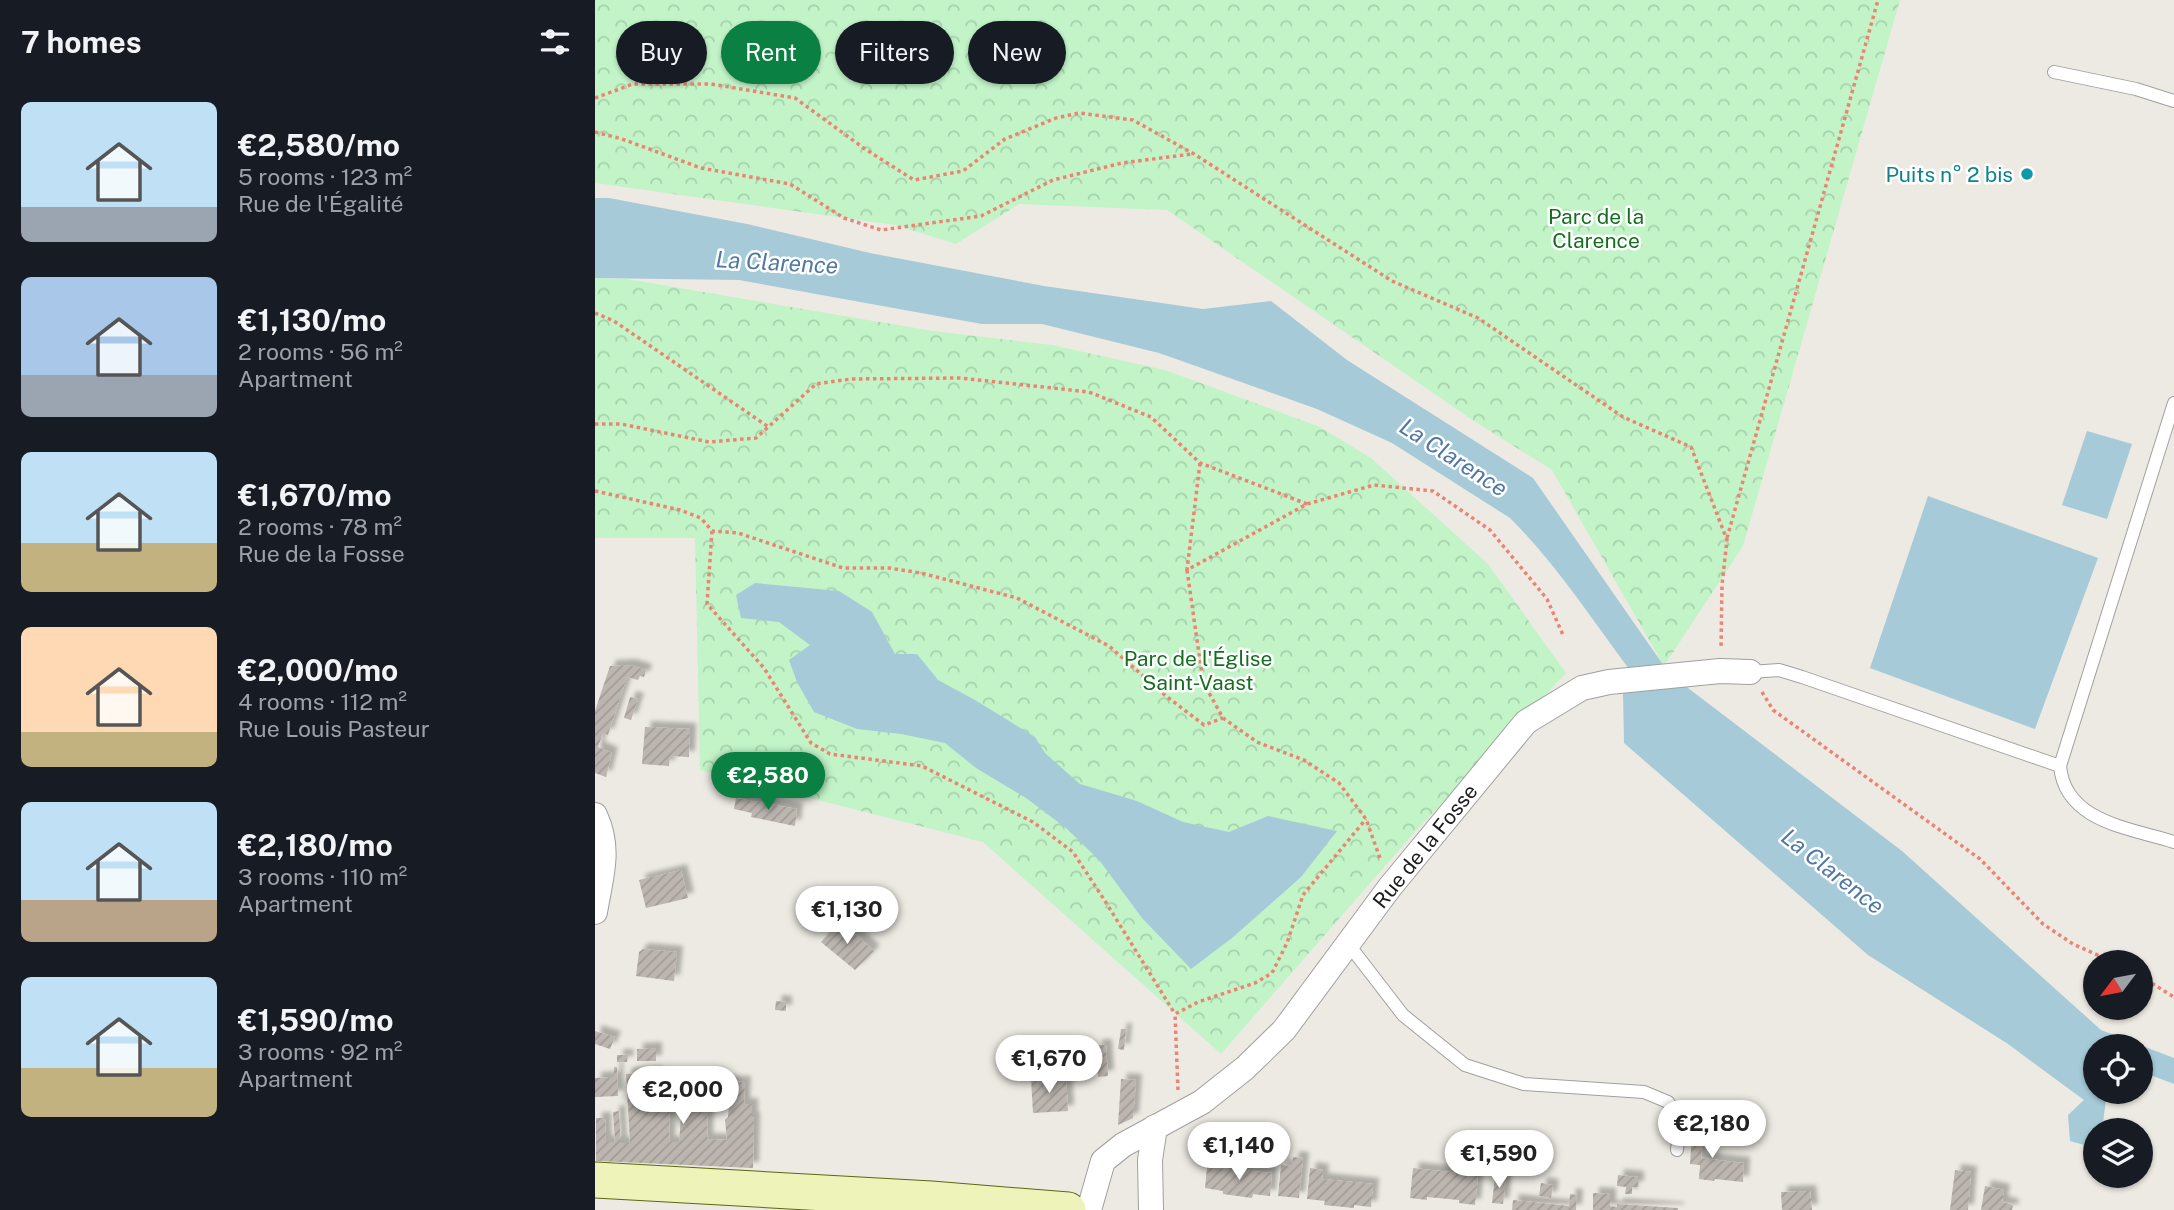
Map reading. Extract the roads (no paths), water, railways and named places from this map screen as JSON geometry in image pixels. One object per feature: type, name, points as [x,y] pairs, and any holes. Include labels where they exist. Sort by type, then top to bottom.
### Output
[{"type":"main road","points":[[595,1180],[931,1199],[1068,1210]]},
{"type":"street","name":"Rue de la Fosse","points":[[1089,1210],[1103,1161],[1123,1145],[1202,1102],[1245,1068],[1285,1030],[1390,887],[1526,722],[1582,688],[1609,682],[1720,671],[1750,672]]},
{"type":"street","points":[[595,815],[603,831],[605,851],[595,912]]},
{"type":"street","points":[[1151,1210],[1150,1160],[1163,1123]]},
{"type":"lane","points":[[2054,72],[2136,89],[2174,101]]},
{"type":"lane","points":[[2174,402],[2060,766],[2061,782],[2073,802],[2094,817],[2174,842]]},
{"type":"lane","points":[[1750,672],[1779,670],[2060,766]]},
{"type":"lane","points":[[1349,945],[1403,1015],[1465,1065],[1524,1084],[1644,1092],[1668,1102],[1680,1121],[1677,1150]]},
{"type":"water","name":"La Clarence","points":[[595,198],[609,198],[747,224],[870,253],[1044,286],[1203,309],[1271,301],[1347,360],[1533,478],[1664,666],[1688,688],[1902,851],[2083,1014],[2083,1020],[2090,1020],[2101,1030],[2111,1034],[2083,1034],[2083,1099],[2008,1044],[1868,955],[1624,743],[1623,692],[1629,669],[1557,572],[1510,518],[1392,443],[1317,409],[1159,353],[1042,324],[982,324],[739,280],[595,278]]},
{"type":"water","points":[[2087,431],[2132,444],[2107,519],[2062,505]]},
{"type":"water","points":[[1928,496],[2098,558],[2035,729],[1870,668]]},
{"type":"water","points":[[755,583],[839,591],[872,612],[895,654],[917,654],[938,680],[1035,737],[1045,753],[1080,784],[1137,801],[1183,822],[1229,832],[1268,816],[1337,831],[1301,877],[1232,938],[1191,969],[1142,918],[1100,861],[1066,828],[1026,798],[976,768],[945,743],[857,729],[814,712],[797,682],[789,660],[810,645],[779,622],[741,618],[736,595]]},
{"type":"water","points":[[2153,1050],[2174,1058],[2174,1084],[2153,1076]]},
{"type":"water","points":[[2083,1101],[2083,1104],[2105,1104],[2104,1118],[2083,1118],[2083,1145],[2070,1141],[2068,1115]]},
{"type":"place","name":"Puits n° 2 bis","points":[[2027,174]]},
{"type":"park label","name":"Parc de la Clarence","points":[[1596,228]]},
{"type":"park label","name":"Parc de l'Église Saint-Vaast","points":[[1198,670]]}]
